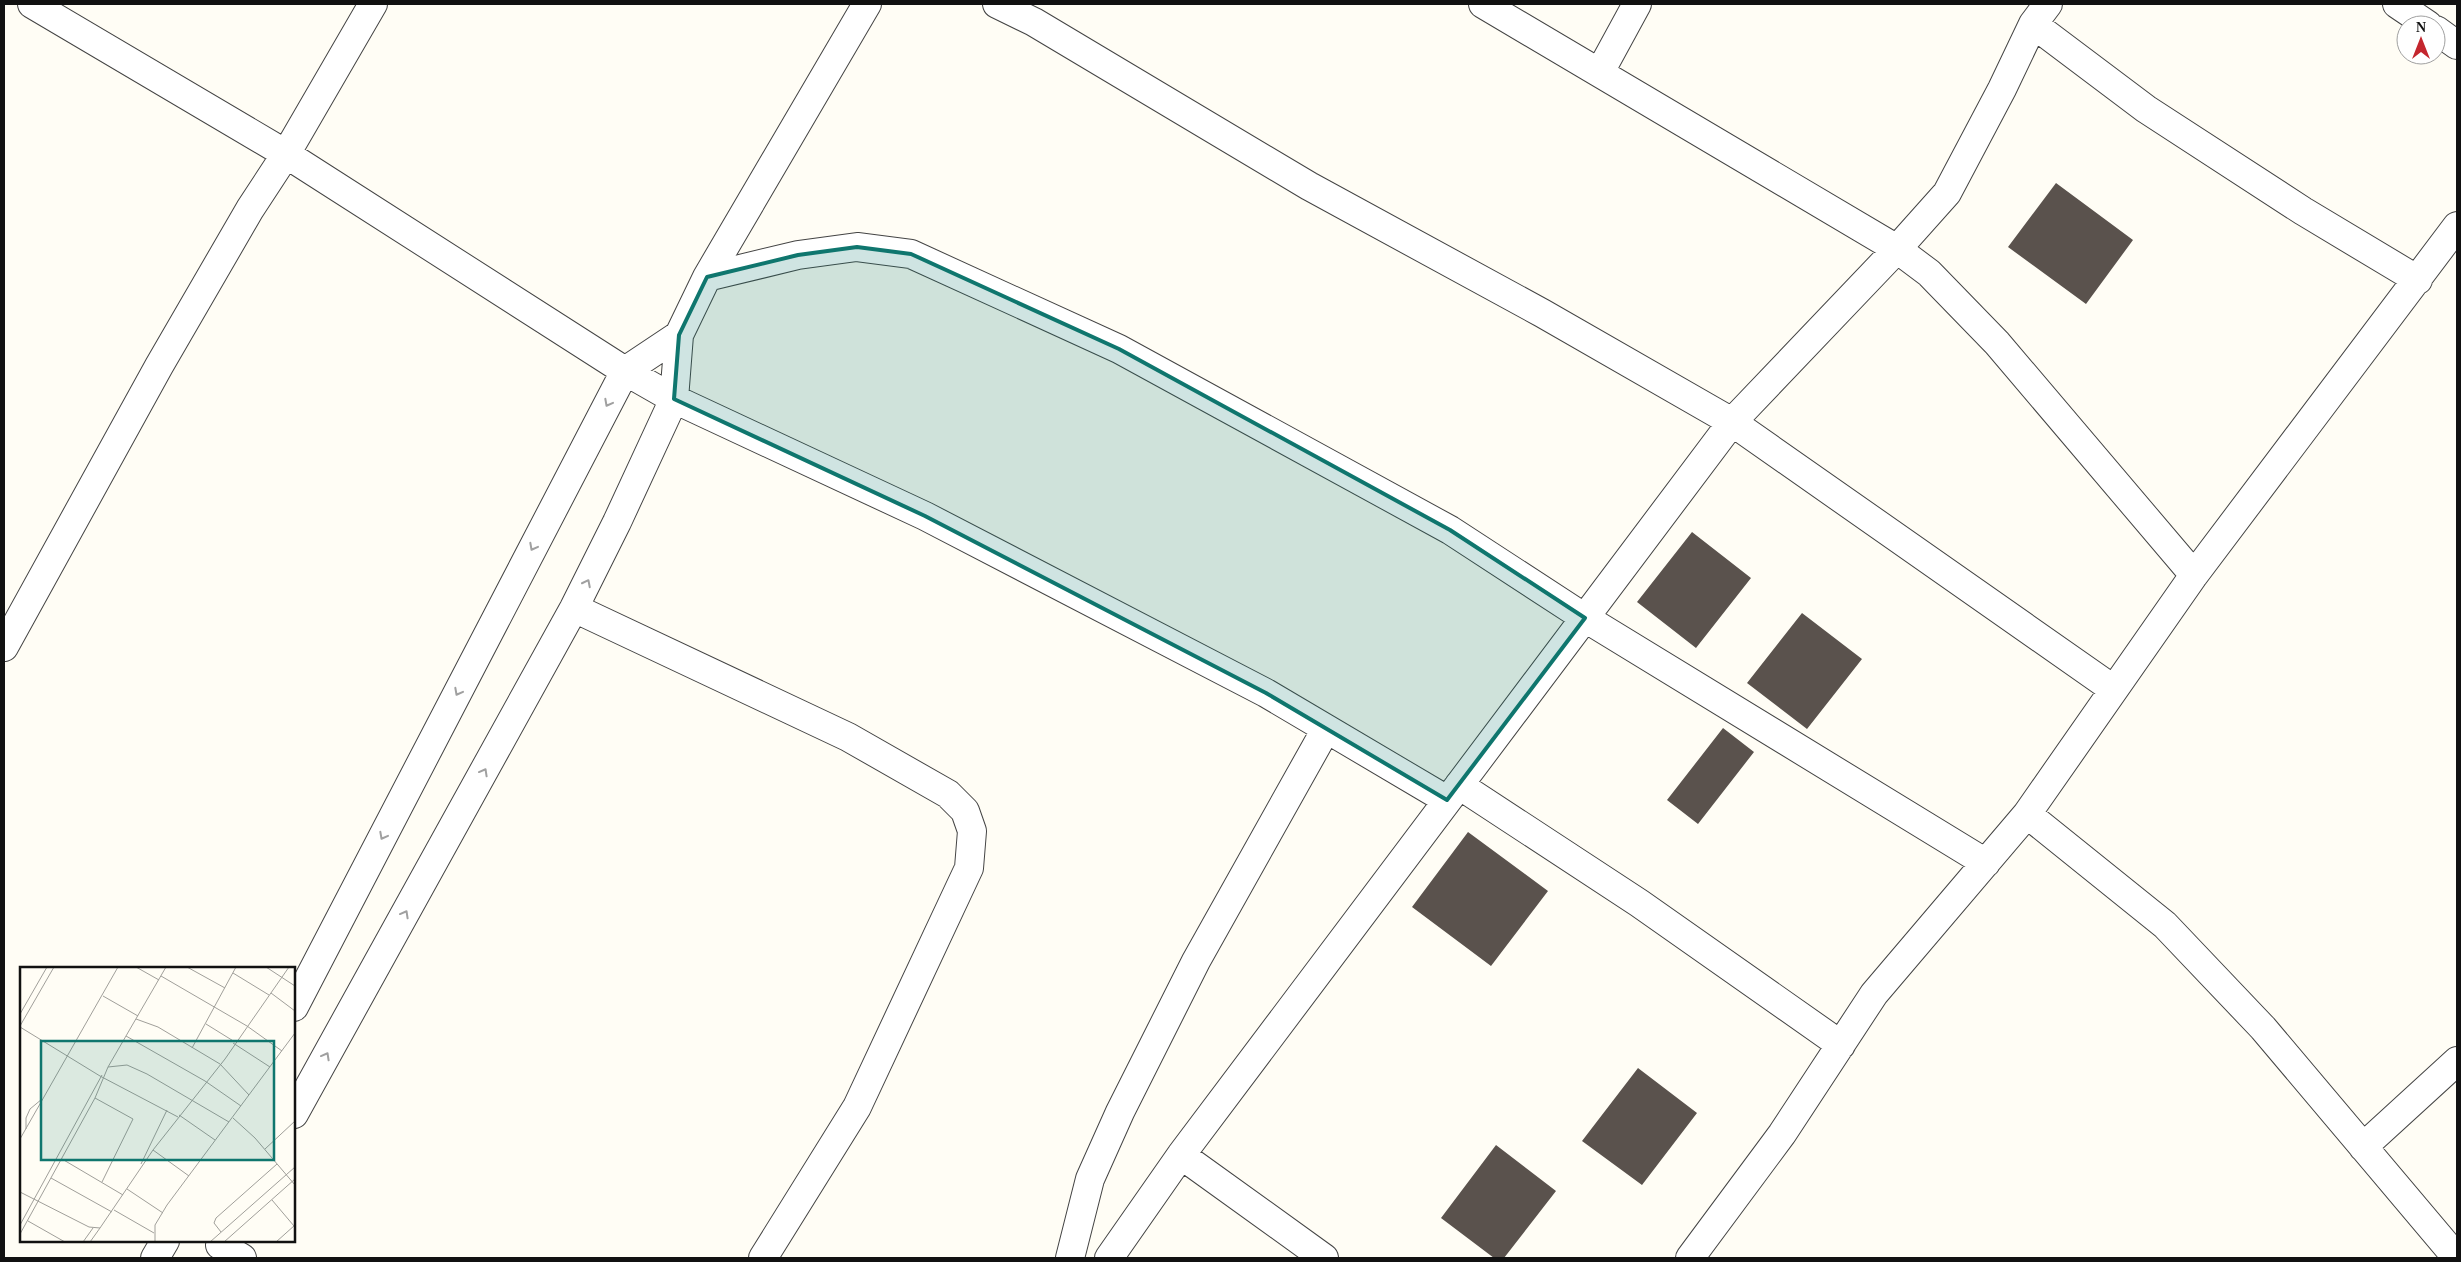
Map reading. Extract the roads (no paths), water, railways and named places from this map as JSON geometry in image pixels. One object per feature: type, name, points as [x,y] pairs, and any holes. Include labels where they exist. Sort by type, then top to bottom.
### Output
[{"type":"street","points":[[32,4],[286,154],[625,371],[674,399],[926,516],[1266,694],[1326,729],[1453,792],[1639,903],[1841,1045]]},
{"type":"street","points":[[4,647],[15,612],[250,209],[286,154],[373,4]]},
{"type":"street","points":[[295,1110],[303,1076],[574,608],[617,522],[674,399],[678,335],[707,277],[867,4]]},
{"type":"street","points":[[997,4],[1034,22],[1309,186],[1542,313],[1732,422],[2113,689]]},
{"type":"street","points":[[1483,4],[1897,249],[1929,273],[1997,343],[2194,575]]},
{"type":"street","points":[[1600,72],[1637,4]]},
{"type":"street","points":[[2397,4],[2413,15]]},
{"type":"street","points":[[1109,1258],[1181,1155],[1732,422],[1897,249],[1947,193],[2042,10],[2146,109],[2303,211],[2418,280]]},
{"type":"street","points":[[2446,37],[2457,45]]},
{"type":"street","points":[[1690,1258],[1782,1134],[1874,994],[2027,814],[2194,575],[2457,226]]},
{"type":"street","points":[[707,277],[798,255],[857,247],[911,254],[1119,349],[1450,530],[1585,618],[1986,863]]},
{"type":"street","points":[[295,1005],[625,371],[678,335]]},
{"type":"street","points":[[574,608],[848,737],[948,794],[965,811],[972,831],[969,868],[857,1107],[763,1258]]},
{"type":"street","points":[[1070,1258],[1090,1179],[1120,1112],[1196,961],[1326,729]]},
{"type":"street","points":[[2027,814],[2165,925],[2263,1028],[2457,1258]]},
{"type":"street","points":[[2363,1147],[2457,1061]]},
{"type":"street","points":[[1181,1155],[1324,1258]]},
{"type":"street","points":[[155,1258],[164,1242]]}]
